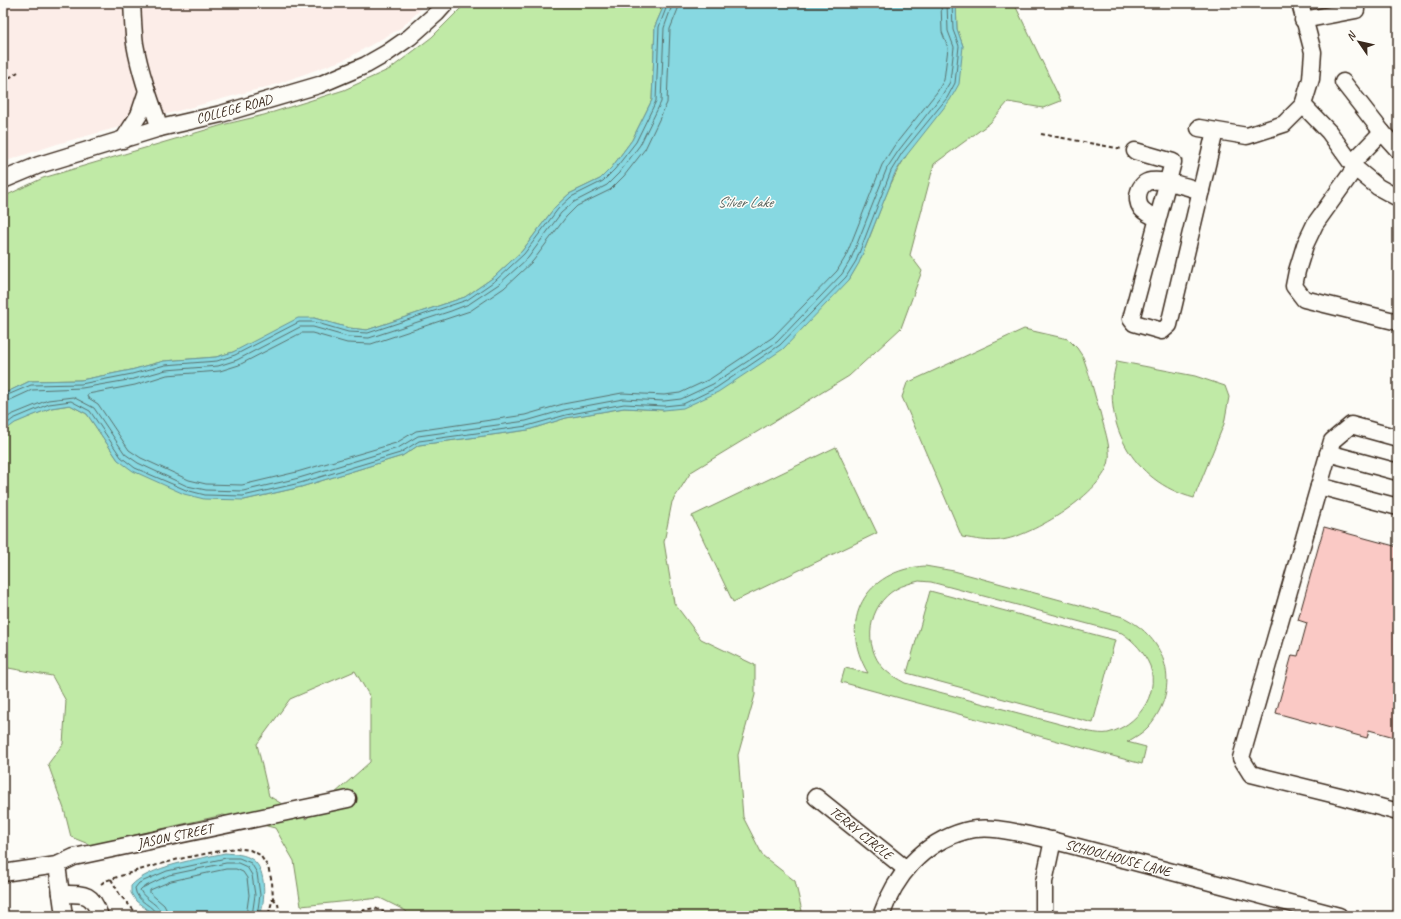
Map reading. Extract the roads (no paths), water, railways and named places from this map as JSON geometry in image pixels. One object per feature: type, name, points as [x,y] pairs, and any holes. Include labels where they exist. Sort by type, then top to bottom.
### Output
[{"type":"street","points":[[132,3],[135,44],[147,91],[160,128]]},
{"type":"street","name":"COLLEGE ROAD","points":[[3,180],[40,165],[160,128],[229,112],[319,85],[366,65],[387,53],[410,36],[437,13],[446,3]]},
{"type":"street","points":[[1199,128],[1247,136],[1284,124],[1303,105],[1311,79],[1313,52],[1303,20],[1300,3]]},
{"type":"street","points":[[1303,20],[1324,9],[1356,10],[1355,3]]},
{"type":"street","points":[[1343,82],[1398,150]]},
{"type":"street","points":[[123,140],[139,115],[147,91]]},
{"type":"street","points":[[1303,105],[1329,132],[1354,165],[1378,187],[1398,198]]},
{"type":"street","points":[[1135,151],[1173,162],[1131,319],[1134,323],[1162,331],[1169,325],[1215,131]]},
{"type":"street","points":[[1382,132],[1354,165],[1315,224],[1305,245],[1294,286],[1304,299],[1398,322]]},
{"type":"street","points":[[1157,218],[1142,210],[1138,202],[1139,190],[1142,185],[1151,181],[1167,182],[1201,191]]},
{"type":"street","points":[[1398,438],[1351,425],[1332,440],[1241,758],[1251,774],[1398,812]]},
{"type":"street","points":[[1328,453],[1398,472]]},
{"type":"street","points":[[1319,486],[1398,507]]},
{"type":"street","name":"TERRY CIRCLE","points":[[816,797],[906,869]]},
{"type":"street","name":"JASON STREET","points":[[3,873],[57,865],[74,857],[348,799]]},
{"type":"street","name":"SCHOOLHOUSE LANE","points":[[881,916],[888,897],[906,869],[923,852],[950,836],[966,831],[997,828],[1053,840],[1338,916]]},
{"type":"street","points":[[1044,916],[1044,882],[1053,840]]},
{"type":"street","points":[[57,865],[64,916]]},
{"type":"street","points":[[61,894],[84,894],[93,901],[100,916]]},
{"type":"water","name":"Silver Lake","points":[[665,3],[956,3],[957,29],[963,46],[959,84],[950,100],[906,156],[895,173],[859,263],[849,280],[783,349],[718,392],[683,408],[664,410],[624,408],[566,418],[528,430],[419,445],[402,456],[301,487],[244,500],[204,499],[184,494],[133,471],[118,460],[87,414],[70,405],[51,408],[15,423],[3,432],[3,394],[30,381],[81,380],[131,370],[164,361],[216,357],[233,352],[298,318],[314,318],[349,328],[367,330],[465,297],[494,277],[522,251],[555,207],[569,194],[600,179],[612,167],[632,140],[652,100],[655,26]]},
{"type":"water","points":[[225,853],[247,857],[258,865],[263,878],[264,886],[263,903],[260,916],[155,916],[136,901],[131,893],[131,886],[139,879],[150,873],[175,864]]}]
